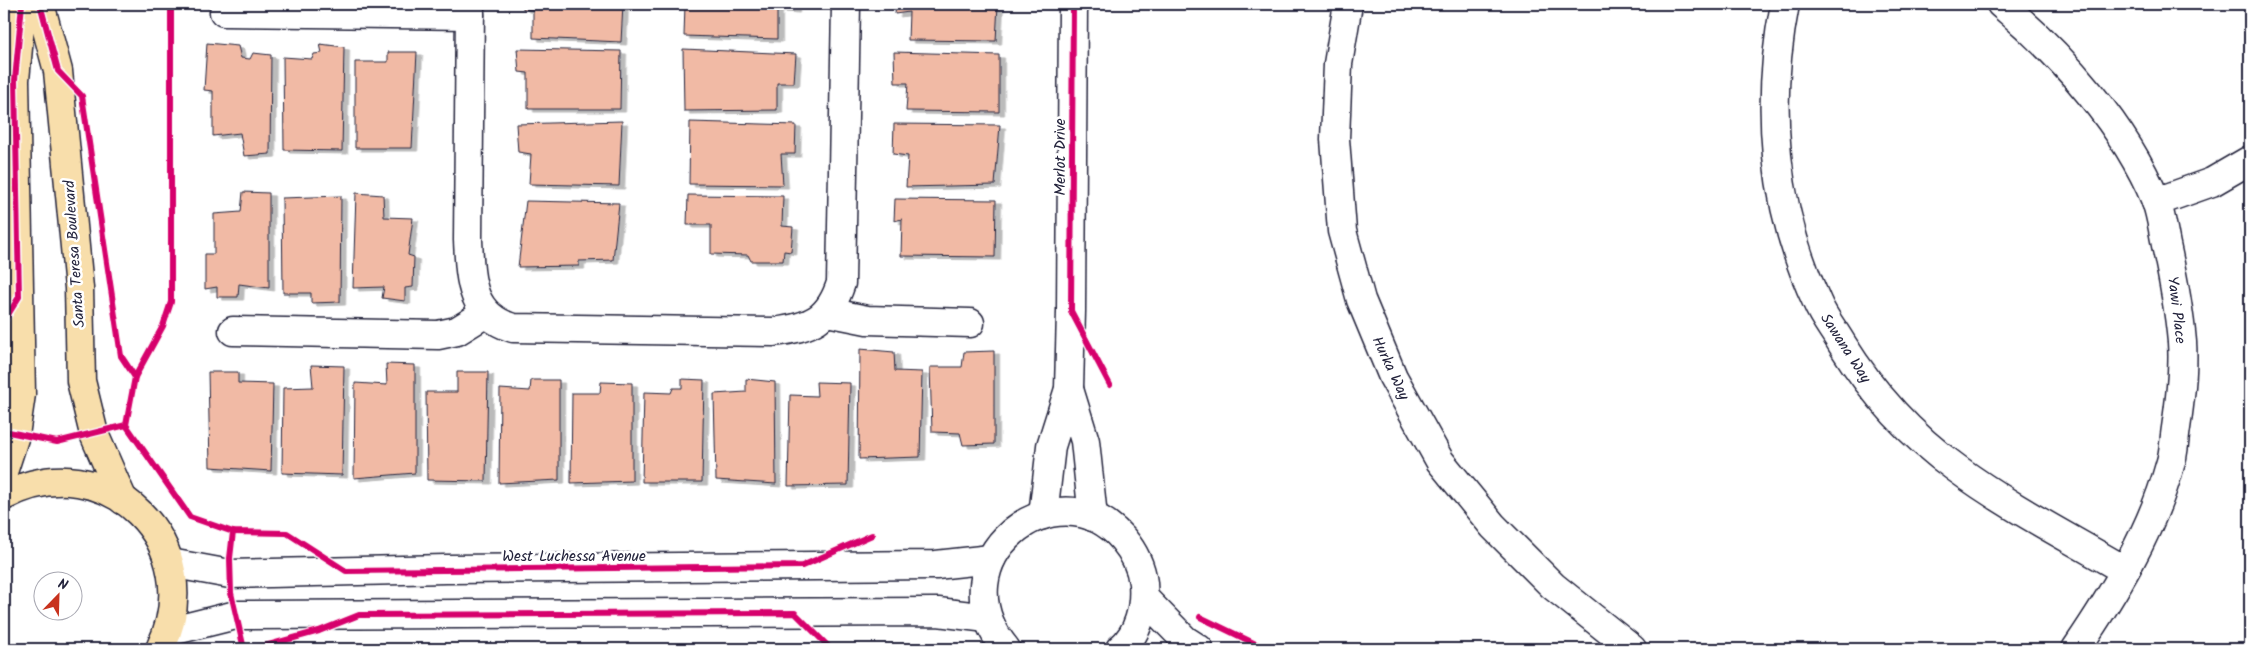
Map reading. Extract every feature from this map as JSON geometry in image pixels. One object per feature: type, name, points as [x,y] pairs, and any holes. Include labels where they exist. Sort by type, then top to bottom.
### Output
[{"type":"main road","points":[[4,469],[15,435],[21,394],[15,80],[22,4]]},
{"type":"main road","name":"Santa Teresa Boulevard","points":[[40,4],[58,71],[79,288],[81,381],[94,434],[124,500]]},
{"type":"main road","points":[[4,496],[19,488],[45,482],[72,481],[99,488],[124,500],[144,517],[160,538],[170,563],[174,586],[174,609],[164,640]]},
{"type":"street","points":[[224,12],[470,10],[469,271],[473,290],[486,313],[499,324],[513,328],[774,332],[813,324],[827,312],[836,298],[841,283],[843,261],[846,4]]},
{"type":"street","name":"Merlot Drive","points":[[1043,515],[1051,446],[1069,388],[1072,301],[1073,4]]},
{"type":"street","name":"Hurka Way","points":[[1348,4],[1338,64],[1335,140],[1342,231],[1361,300],[1392,376],[1440,461],[1493,526],[1553,586],[1632,649]]},
{"type":"street","name":"Sawana Way","points":[[1785,4],[1776,75],[1774,123],[1779,185],[1794,248],[1817,304],[1860,373],[1898,418],[1955,468],[2000,498],[2124,570]]},
{"type":"street","name":"Yawi Place","points":[[2001,4],[2034,32],[2080,82],[2122,137],[2156,202],[2174,278],[2182,343],[2179,405],[2171,464],[2149,524],[2101,612],[2076,649]]},
{"type":"street","points":[[2156,202],[2212,182],[2250,160]]},
{"type":"street","points":[[827,312],[867,320],[970,323]]},
{"type":"street","points":[[233,331],[438,335],[457,331],[486,313]]},
{"type":"street","name":"Merlot Drive","points":[[1069,388],[1086,441],[1093,517]]},
{"type":"street","points":[[1006,649],[987,618],[983,598],[986,571],[998,546],[1018,526],[1043,515],[1068,512],[1093,517],[1115,530],[1132,550],[1142,573],[1144,598],[1139,623],[1126,645],[1120,649]]},
{"type":"street","name":"West Luchessa Avenue","points":[[170,563],[230,574],[446,569],[936,566],[992,559]]},
{"type":"street","points":[[1144,598],[1185,640],[1199,649]]},
{"type":"street","points":[[164,640],[236,615],[938,612],[987,618]]},
{"type":"building","points":[[523,4],[623,4],[621,42],[533,38],[533,10],[523,9]]},
{"type":"building","points":[[685,4],[794,4],[794,10],[777,9],[777,39],[684,36]]},
{"type":"building","points":[[896,4],[998,4],[996,41],[908,40],[909,12],[895,14]]},
{"type":"building","points":[[207,43],[238,46],[241,58],[250,59],[253,53],[271,55],[270,154],[244,156],[240,133],[213,136],[213,91],[204,90]]},
{"type":"building","points":[[320,44],[344,47],[342,151],[284,150],[283,57],[312,59],[314,54],[322,53]]},
{"type":"building","points":[[517,49],[621,51],[620,109],[528,109],[528,73],[519,72]]},
{"type":"building","points":[[683,49],[796,54],[794,83],[777,83],[777,110],[684,111]]},
{"type":"building","points":[[388,52],[417,52],[412,148],[355,148],[355,62],[388,62]]},
{"type":"building","points":[[894,52],[999,55],[999,112],[906,111],[908,83],[895,83]]},
{"type":"building","points":[[622,121],[619,186],[529,184],[531,154],[518,152],[516,124]]},
{"type":"building","points":[[690,122],[796,125],[795,154],[781,154],[783,185],[689,184]]},
{"type":"building","points":[[894,124],[1000,125],[995,185],[906,187],[908,156],[893,154]]},
{"type":"building","points":[[243,192],[269,193],[269,288],[239,284],[238,297],[217,297],[217,287],[205,289],[205,254],[214,254],[214,214],[241,212]]},
{"type":"building","points":[[356,193],[383,195],[384,217],[413,218],[408,255],[414,257],[413,287],[405,288],[405,301],[382,298],[384,287],[353,288]]},
{"type":"building","points":[[688,195],[783,196],[782,226],[793,227],[791,252],[784,251],[783,261],[751,261],[748,255],[711,254],[711,225],[687,225]]},
{"type":"building","points":[[341,196],[340,302],[311,303],[311,293],[283,293],[282,198]]},
{"type":"building","points":[[895,199],[996,200],[995,257],[901,256],[902,219],[894,221]]},
{"type":"building","points":[[526,201],[619,203],[613,260],[579,261],[579,266],[518,267]]},
{"type":"building","points":[[860,349],[894,352],[895,371],[922,372],[920,457],[859,459]]},
{"type":"building","points":[[994,351],[994,444],[963,445],[960,433],[932,432],[930,367],[962,367],[964,352]]},
{"type":"building","points":[[386,364],[415,365],[415,473],[354,478],[355,383],[387,385]]},
{"type":"building","points":[[311,365],[344,366],[342,475],[282,473],[283,388],[313,387]]},
{"type":"building","points":[[208,372],[238,372],[238,383],[273,384],[271,471],[210,467]]},
{"type":"building","points":[[457,372],[488,372],[486,481],[427,480],[426,392],[457,392]]},
{"type":"building","points":[[682,379],[704,380],[702,482],[642,482],[644,392],[671,393],[673,388],[682,388]]},
{"type":"building","points":[[746,379],[775,382],[776,484],[716,480],[714,394],[746,392]]},
{"type":"building","points":[[531,380],[559,380],[559,480],[499,483],[500,389],[530,391]]},
{"type":"building","points":[[601,382],[632,383],[632,481],[571,483],[572,393],[600,393]]},
{"type":"building","points":[[816,382],[850,383],[848,485],[788,486],[790,395],[817,396]]},
{"type":"cycle path","points":[[4,321],[19,297],[15,80],[22,4]]},
{"type":"cycle path","points":[[40,4],[58,71],[82,96],[121,356],[135,377]]},
{"type":"cycle path","points":[[171,4],[171,302],[163,326],[135,377],[126,425],[190,517],[233,532],[287,533],[346,571],[802,566],[872,535]]},
{"type":"cycle path","points":[[1073,4],[1071,311],[1110,385]]},
{"type":"cycle path","points":[[4,431],[57,442],[126,425]]},
{"type":"cycle path","points":[[233,532],[230,558],[231,593],[244,649]]},
{"type":"cycle path","points":[[241,649],[265,646],[319,631],[359,615],[795,613],[831,649]]},
{"type":"cycle path","points":[[1200,617],[1266,649]]}]
